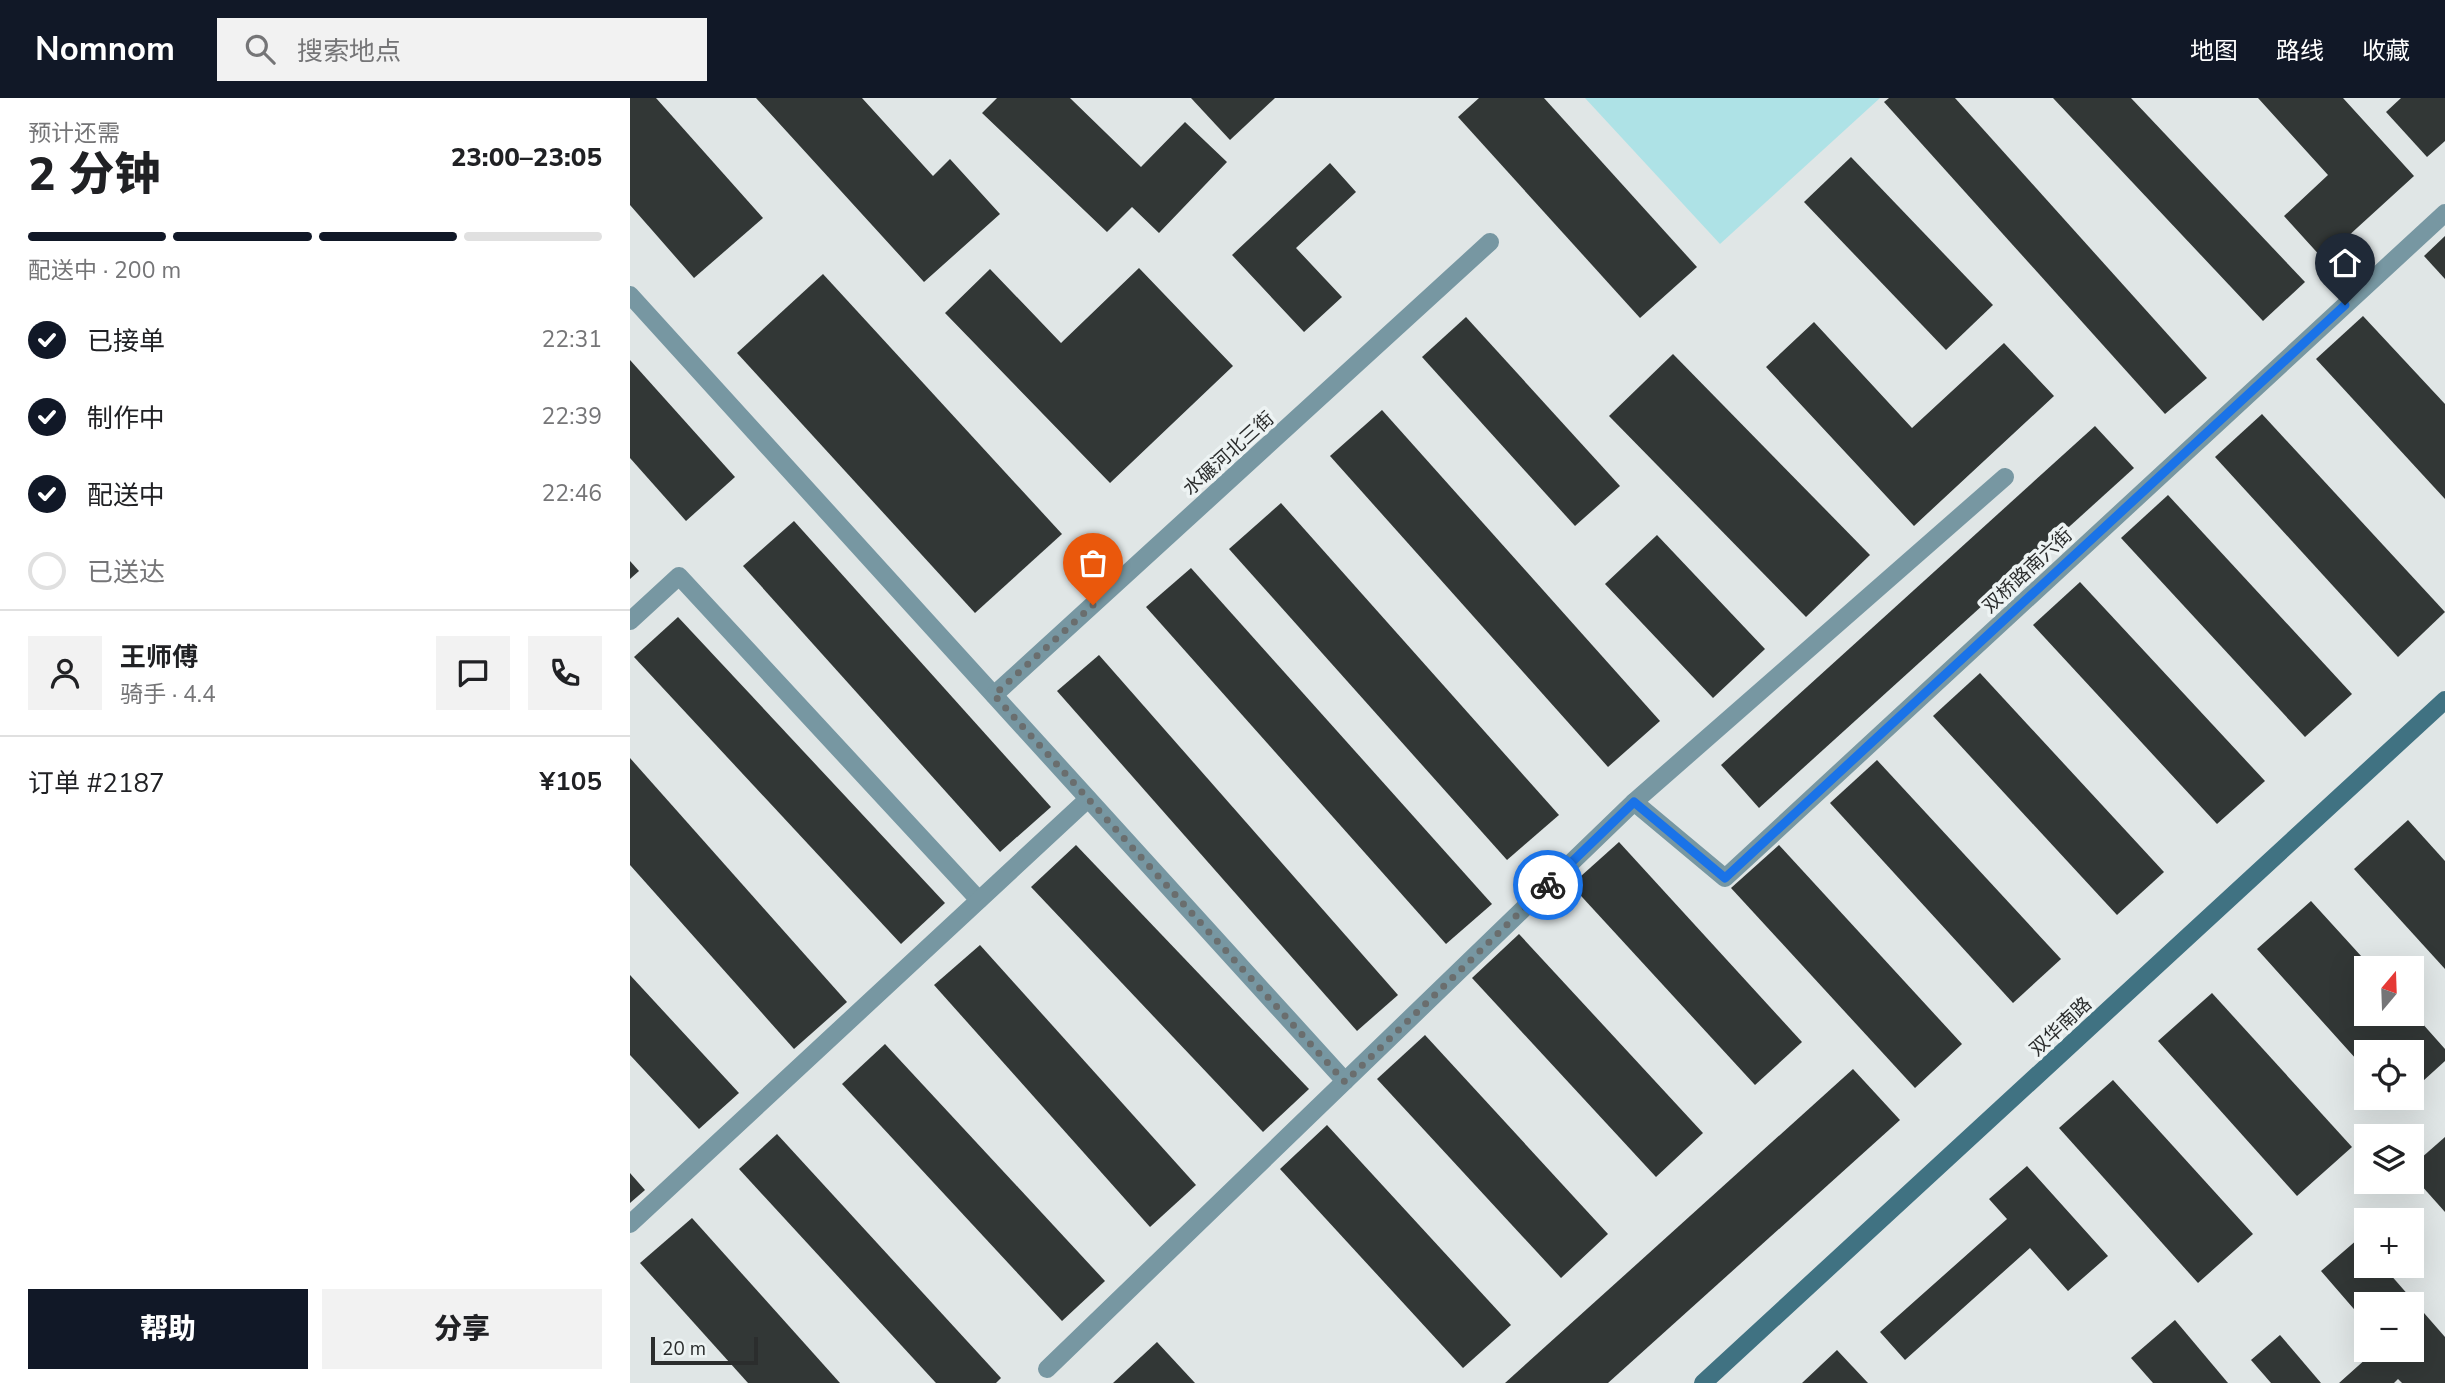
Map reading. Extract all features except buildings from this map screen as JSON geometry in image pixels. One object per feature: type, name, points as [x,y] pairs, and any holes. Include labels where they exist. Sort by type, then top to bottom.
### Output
[{"type":"street","name":"双桥路南六街","points":[[1634,802],[1725,878],[2445,213]]},
{"type":"street","name":"水碾河北三街","points":[[994,695],[1490,243]]},
{"type":"street","points":[[630,295],[1345,1082]]},
{"type":"street","points":[[1047,1369],[1634,802],[2005,477]]},
{"type":"street","points":[[630,621],[679,576],[979,900]]},
{"type":"street","name":"双华南路","points":[[1703,1383],[2445,700]]},
{"type":"street","points":[[630,1224],[1088,799]]},
{"type":"shaded area","points":[[1585,98],[1880,98],[1720,244]]},
{"type":"way so far","points":[[1093,605],[994,695],[1345,1082],[1548,885]]},
{"type":"route","points":[[1548,885],[1634,802],[1725,878],[2345,305]]}]
